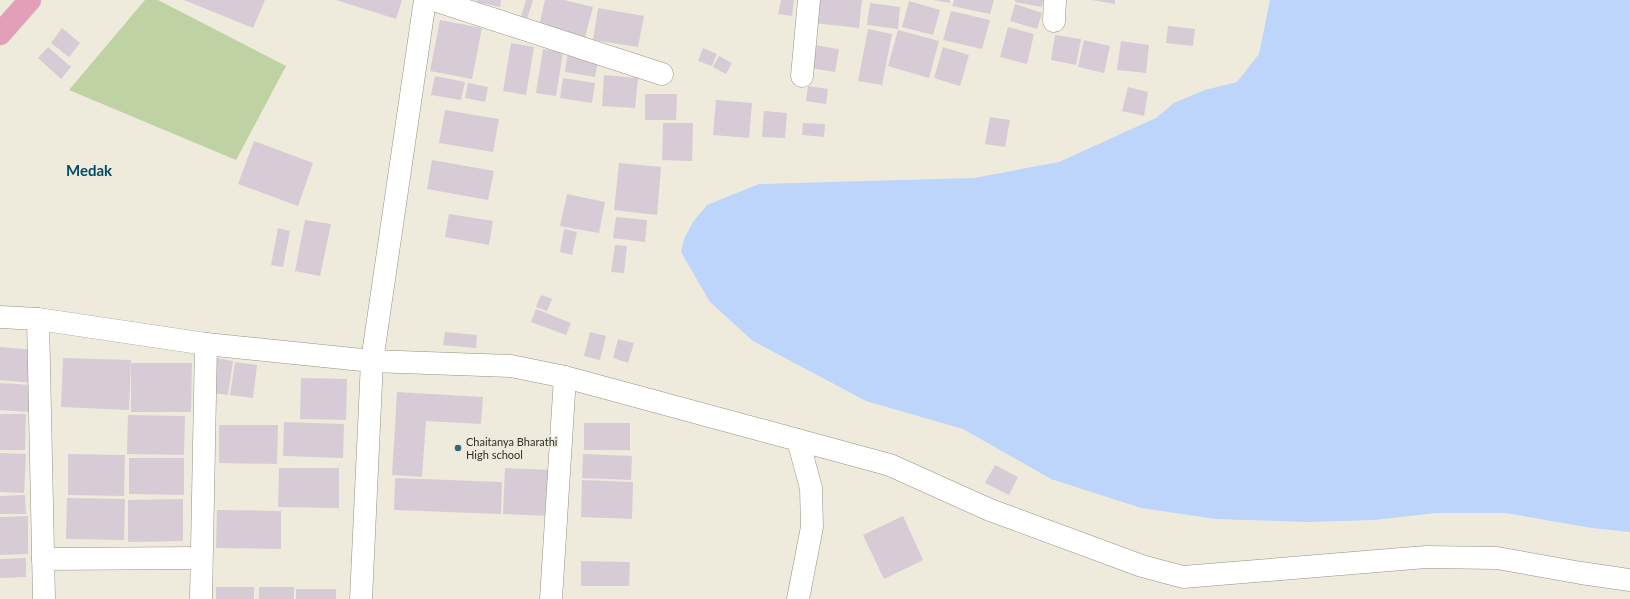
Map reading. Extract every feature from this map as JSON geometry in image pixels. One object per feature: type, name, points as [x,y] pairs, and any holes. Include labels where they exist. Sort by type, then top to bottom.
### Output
[{"type":"highway","points":[[0,34],[30,0]]},
{"type":"street","points":[[361,599],[372,361],[425,0]]},
{"type":"street","points":[[434,0],[662,74]]},
{"type":"street","points":[[802,76],[809,0]]},
{"type":"street","points":[[0,317],[38,319],[206,344],[372,361],[511,366],[566,377],[890,465],[990,510],[1142,566],[1183,577],[1426,556],[1497,558],[1630,580]]},
{"type":"street","points":[[38,319],[44,599]]},
{"type":"street","points":[[201,599],[206,344]]},
{"type":"street","points":[[552,599],[566,377]]},
{"type":"street","points":[[798,440],[811,488],[812,527],[798,599]]},
{"type":"street","points":[[43,559],[201,558]]},
{"type":"green space","points":[[145,0],[158,0],[286,66],[236,160],[69,90]]},
{"type":"water","points":[[1270,0],[1630,0],[1630,532],[1592,528],[1506,513],[1436,513],[1374,520],[1309,522],[1216,519],[1141,508],[1051,479],[963,429],[866,401],[753,341],[710,302],[681,252],[684,239],[693,222],[707,205],[759,184],[974,178],[1059,162],[1156,118],[1174,103],[1205,90],[1237,82],[1259,54]]},
{"type":"building","points":[[184,0],[265,0],[253,28]]},
{"type":"building","points":[[336,0],[402,0],[396,19]]},
{"type":"building","points":[[477,0],[501,0],[500,7],[477,2]]},
{"type":"building","points":[[526,0],[533,0],[527,19],[521,17]]},
{"type":"building","points":[[545,0],[564,0],[593,7],[585,37],[539,26]]},
{"type":"building","points":[[781,0],[794,0],[792,16],[778,14]]},
{"type":"building","points":[[817,0],[862,0],[859,28],[814,23]]},
{"type":"building","points":[[933,0],[950,0],[950,3]]},
{"type":"building","points":[[954,0],[994,0],[990,14],[952,6]]},
{"type":"building","points":[[1015,0],[1043,0],[1042,7],[1015,2]]},
{"type":"building","points":[[1092,0],[1115,0],[1115,4]]},
{"type":"building","points":[[909,1],[940,10],[933,35],[902,27]]},
{"type":"building","points":[[870,3],[900,7],[898,29],[867,25]]},
{"type":"building","points":[[1015,4],[1042,13],[1037,29],[1010,21]]},
{"type":"building","points":[[598,8],[644,16],[638,47],[593,40]]},
{"type":"building","points":[[951,11],[990,20],[982,49],[943,40]]},
{"type":"building","points":[[440,20],[482,28],[472,79],[430,71]]},
{"type":"building","points":[[1168,26],[1195,29],[1193,46],[1166,43]]},
{"type":"building","points":[[1008,27],[1034,34],[1027,64],[1000,57]]},
{"type":"building","points":[[62,28],[80,43],[69,57],[51,43]]},
{"type":"building","points":[[868,29],[892,34],[882,85],[858,81]]},
{"type":"building","points":[[898,30],[939,41],[929,78],[888,66]]},
{"type":"building","points":[[1055,35],[1081,39],[1076,65],[1051,60]]},
{"type":"building","points":[[1084,40],[1110,46],[1104,73],[1078,67]]},
{"type":"building","points":[[1121,41],[1149,45],[1146,73],[1117,70]]},
{"type":"building","points":[[511,43],[534,47],[526,95],[503,91]]},
{"type":"building","points":[[814,45],[839,49],[835,72],[811,68]]},
{"type":"building","points":[[48,47],[71,67],[61,79],[38,58]]},
{"type":"building","points":[[943,47],[969,55],[960,86],[934,78]]},
{"type":"building","points":[[703,48],[717,54],[712,66],[698,61]]},
{"type":"building","points":[[543,49],[563,52],[556,96],[536,93]]},
{"type":"building","points":[[568,52],[599,56],[595,77],[565,72]]},
{"type":"building","points":[[719,56],[732,63],[726,74],[713,67]]},
{"type":"building","points":[[604,75],[638,78],[635,108],[602,106]]},
{"type":"building","points":[[435,76],[465,82],[461,100],[431,95]]},
{"type":"building","points":[[563,78],[595,83],[592,103],[560,98]]},
{"type":"building","points":[[468,83],[488,87],[485,102],[465,98]]},
{"type":"building","points":[[808,86],[828,89],[826,104],[806,101]]},
{"type":"building","points":[[1128,87],[1148,92],[1144,116],[1122,111]]},
{"type":"building","points":[[645,94],[677,94],[676,120],[645,120]]},
{"type":"building","points":[[716,100],[752,103],[749,138],[713,135]]},
{"type":"building","points":[[445,110],[499,119],[493,152],[439,143]]},
{"type":"building","points":[[764,111],[787,113],[785,138],[762,137]]},
{"type":"building","points":[[990,117],[1010,120],[1005,147],[985,144]]},
{"type":"building","points":[[663,123],[693,123],[692,161],[662,160]]},
{"type":"building","points":[[803,123],[825,124],[824,137],[802,135]]},
{"type":"building","points":[[254,141],[313,163],[298,206],[238,184]]},
{"type":"building","points":[[432,160],[494,171],[488,200],[427,189]]},
{"type":"building","points":[[619,163],[661,167],[657,215],[614,210]]},
{"type":"building","points":[[567,194],[605,202],[599,233],[560,226]]},
{"type":"building","points":[[449,214],[493,221],[489,245],[445,237]]},
{"type":"building","points":[[616,217],[647,220],[645,242],[613,238]]},
{"type":"building","points":[[305,220],[331,224],[320,276],[295,271]]},
{"type":"building","points":[[278,228],[290,231],[283,267],[271,265]]},
{"type":"building","points":[[564,229],[577,232],[572,255],[560,252]]},
{"type":"building","points":[[615,245],[627,246],[624,273],[611,272]]},
{"type":"building","points":[[541,295],[552,299],[547,311],[536,307]]},
{"type":"building","points":[[536,309],[571,323],[566,335],[531,322]]},
{"type":"building","points":[[445,332],[477,335],[476,348],[443,345]]},
{"type":"building","points":[[590,332],[606,336],[600,360],[584,356]]},
{"type":"building","points":[[618,339],[634,343],[628,363],[613,358]]},
{"type":"building","points":[[0,347],[36,350],[32,383],[0,380]]},
{"type":"building","points":[[211,357],[233,361],[228,395],[205,392]]},
{"type":"building","points":[[63,358],[131,360],[129,410],[61,407]]},
{"type":"building","points":[[235,362],[257,365],[253,398],[230,395]]},
{"type":"building","points":[[131,363],[192,363],[191,412],[131,412]]},
{"type":"building","points":[[301,378],[347,379],[346,420],[300,419]]},
{"type":"building","points":[[0,383],[32,385],[30,412],[0,410]]},
{"type":"building","points":[[397,392],[483,397],[481,424],[426,421],[422,477],[392,475]]},
{"type":"building","points":[[0,414],[26,414],[25,450],[0,450]]},
{"type":"building","points":[[128,415],[185,416],[184,455],[127,454]]},
{"type":"building","points":[[284,422],[344,424],[343,458],[283,456]]},
{"type":"building","points":[[584,423],[630,423],[630,450],[584,450]]},
{"type":"building","points":[[219,425],[278,425],[277,464],[219,463]]},
{"type":"building","points":[[0,453],[26,454],[24,493],[0,492]]},
{"type":"building","points":[[68,454],[125,455],[124,496],[68,495]]},
{"type":"building","points":[[583,454],[632,456],[631,480],[582,478]]},
{"type":"building","points":[[129,458],[184,458],[184,495],[129,494]]},
{"type":"building","points":[[995,465],[1018,477],[1009,495],[985,483]]},
{"type":"building","points":[[279,468],[339,468],[339,508],[278,507]]},
{"type":"building","points":[[505,468],[553,470],[551,516],[503,514]]},
{"type":"building","points":[[395,478],[502,482],[501,514],[394,510]]},
{"type":"building","points":[[582,480],[633,482],[632,519],[581,517]]},
{"type":"building","points":[[25,495],[26,514],[0,514],[0,496]]},
{"type":"building","points":[[67,498],[125,499],[124,540],[66,539]]},
{"type":"building","points":[[183,499],[183,541],[128,542],[128,500]]},
{"type":"building","points":[[217,510],[281,511],[281,549],[216,548]]},
{"type":"building","points":[[28,516],[28,554],[0,555],[0,517]]},
{"type":"building","points":[[903,516],[923,560],[884,579],[863,535]]},
{"type":"building","points":[[26,558],[26,577],[0,578],[0,559]]},
{"type":"building","points":[[581,561],[630,562],[629,586],[581,586]]},
{"type":"building","points":[[216,587],[254,587],[254,599],[216,599]]},
{"type":"building","points":[[259,587],[294,587],[294,599],[259,599]]},
{"type":"building","points":[[296,589],[336,589],[336,599],[296,599]]},
{"type":"place","name":"Chaitanya Bharathi High school","points":[[458,448]]},
{"type":"district","name":"Medak","points":[[89,171]]}]
